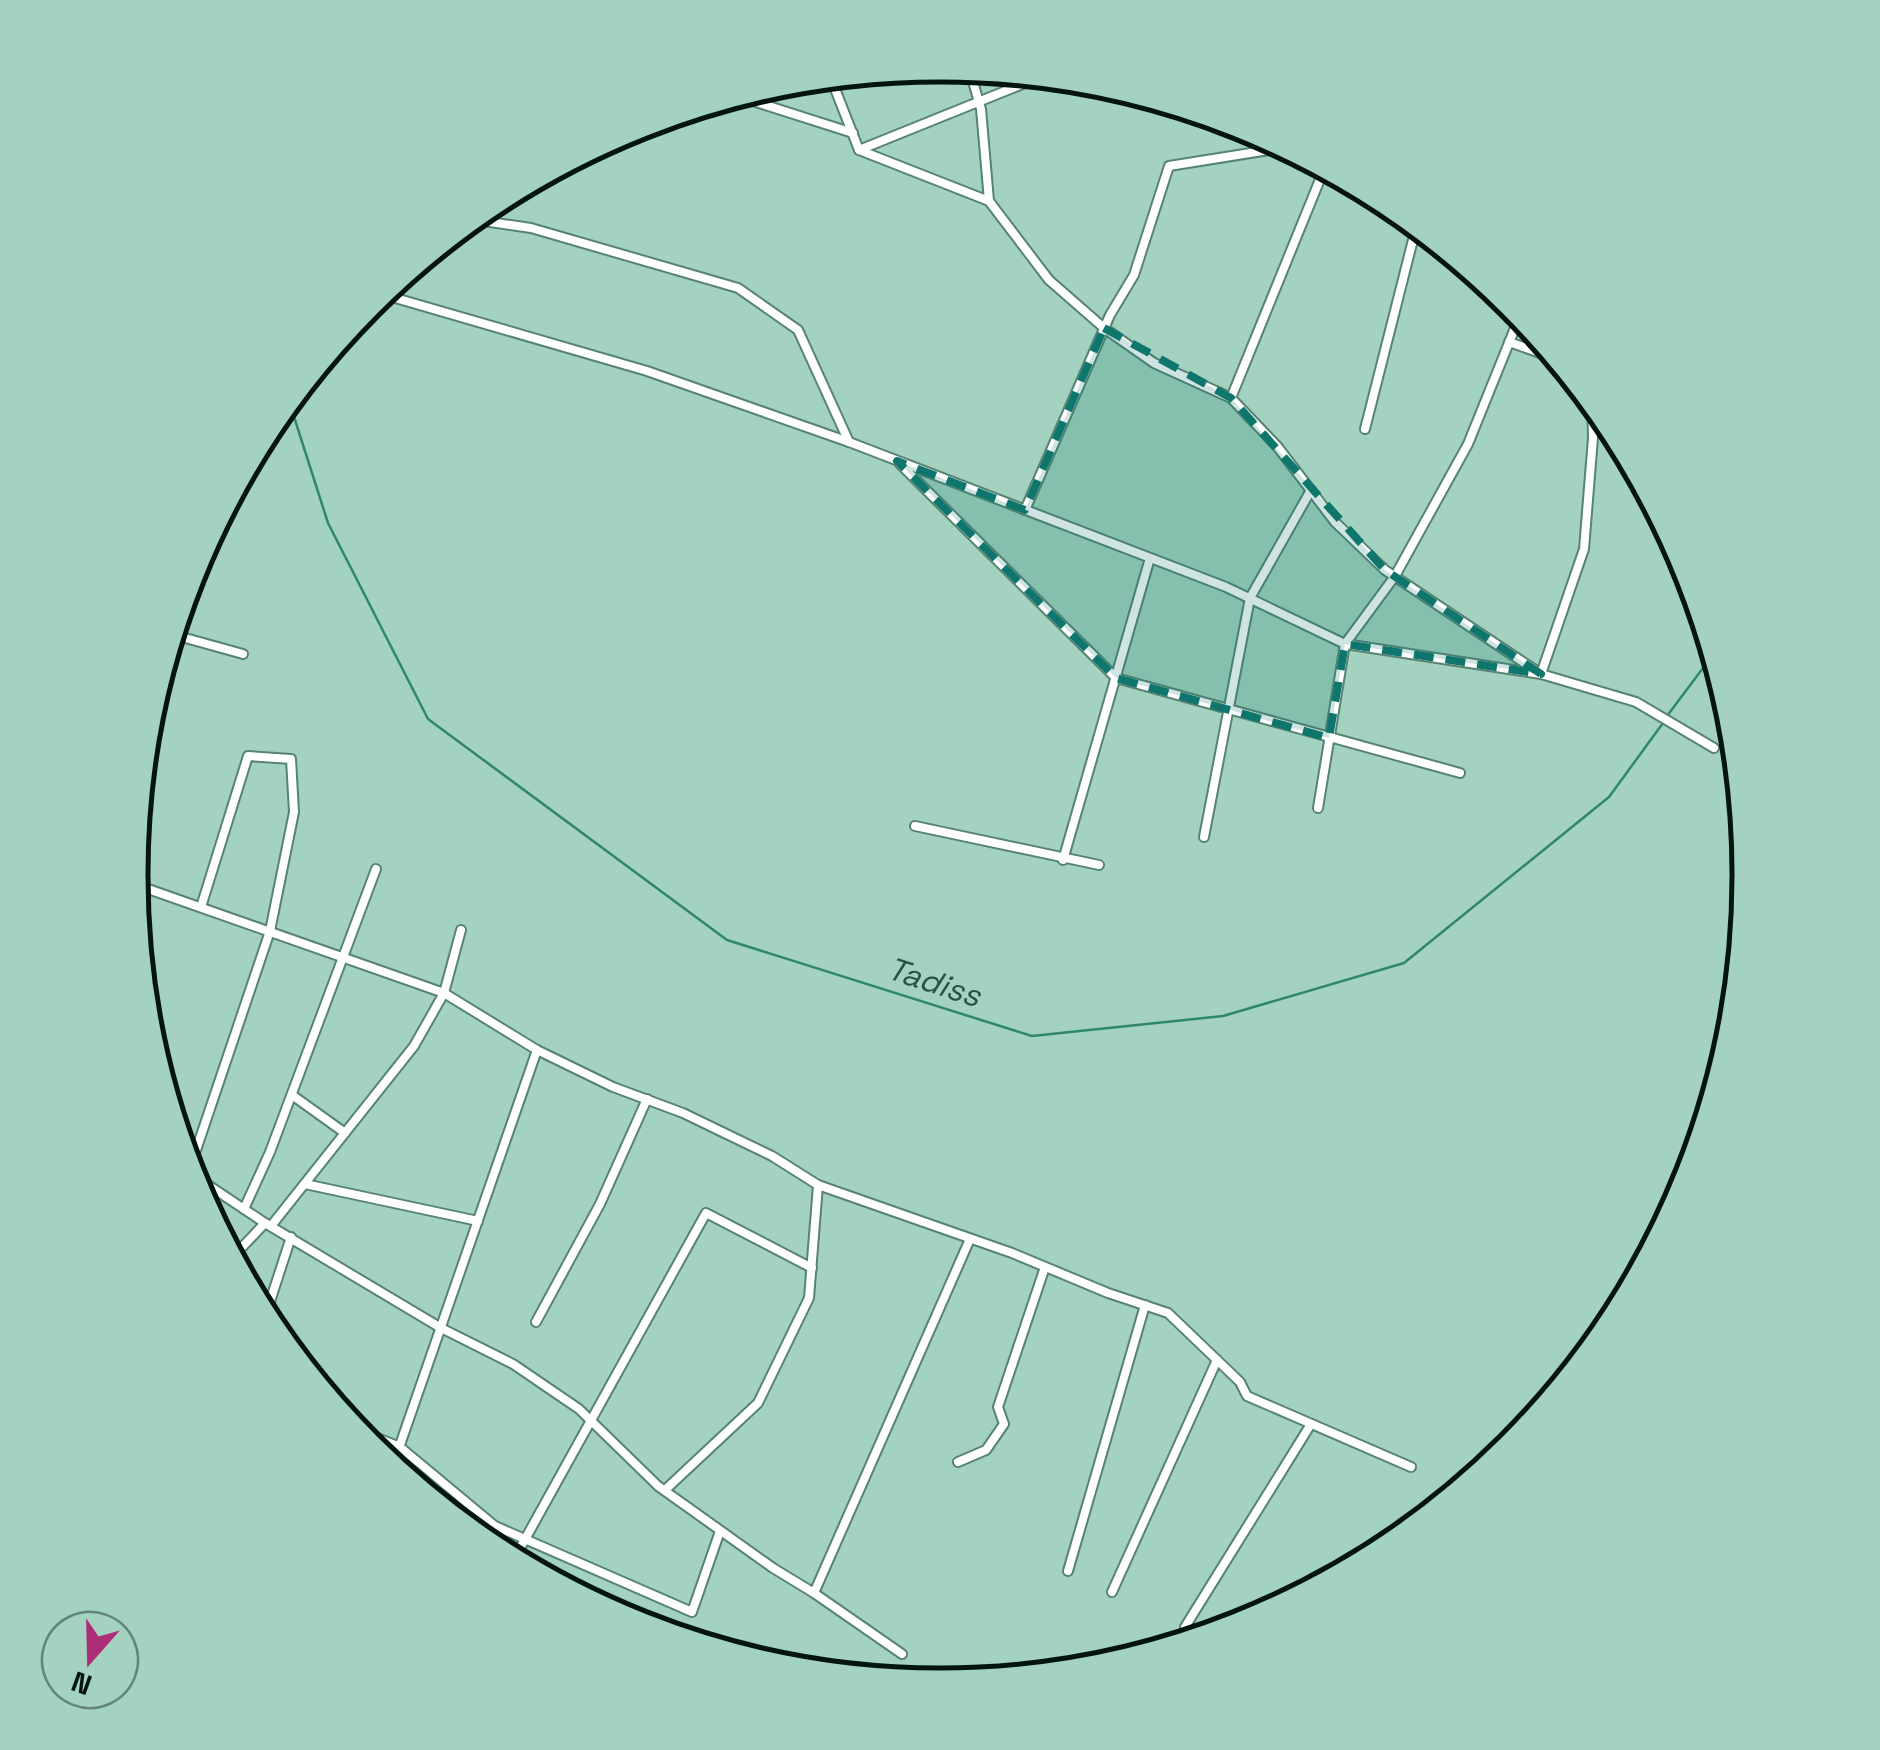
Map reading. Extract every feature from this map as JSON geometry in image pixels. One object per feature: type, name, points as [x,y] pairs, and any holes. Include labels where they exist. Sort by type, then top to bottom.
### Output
[{"type":"street","points":[[973,83],[979,102],[989,201]]},
{"type":"street","points":[[859,150],[1018,87]]},
{"type":"street","points":[[835,89],[859,150],[989,201],[1049,280],[1104,328],[1154,363],[1231,398],[1277,446],[1334,522],[1395,576],[1542,674]]},
{"type":"street","points":[[761,104],[852,134]]},
{"type":"street","points":[[1026,510],[1104,328],[1134,275],[1169,166],[1262,151]]},
{"type":"street","points":[[1231,398],[1319,179]]},
{"type":"street","points":[[491,222],[531,228],[738,288],[798,330],[849,442]]},
{"type":"street","points":[[1365,429],[1413,240]]},
{"type":"street","points":[[397,299],[647,372],[849,442],[1250,598],[1345,644],[1542,674],[1636,702],[1714,748]]},
{"type":"street","points":[[1318,808],[1345,644],[1395,576],[1468,444],[1514,329]]},
{"type":"street","points":[[1509,342],[1535,351]]},
{"type":"street","points":[[1542,674],[1584,548],[1592,425]]},
{"type":"street","points":[[897,460],[1116,678],[1460,773]]},
{"type":"street","points":[[1204,837],[1250,598],[1310,490]]},
{"type":"street","points":[[1063,860],[1150,558]]},
{"type":"street","points":[[185,635],[243,654]]},
{"type":"street","points":[[196,1147],[270,931],[294,812],[291,758],[248,756],[201,907]]},
{"type":"street","points":[[915,826],[1099,865]]},
{"type":"street","points":[[244,1209],[292,1095],[376,869]]},
{"type":"street","points":[[148,889],[444,993],[537,1050],[613,1087],[683,1112],[772,1156],[818,1186],[1168,1312],[1240,1382],[1247,1396],[1411,1467]]},
{"type":"street","points":[[242,1249],[305,1184],[414,1046],[444,993],[461,930]]},
{"type":"street","points":[[398,1452],[537,1050]]},
{"type":"street","points":[[292,1095],[346,1133]]},
{"type":"street","points":[[536,1322],[600,1204],[646,1099]]},
{"type":"street","points":[[305,1184],[478,1221]]},
{"type":"street","points":[[665,1490],[758,1403],[810,1298],[818,1186]]},
{"type":"street","points":[[212,1188],[441,1328],[512,1364],[579,1408],[665,1490],[902,1654]]},
{"type":"street","points":[[521,1547],[706,1213],[812,1268]]},
{"type":"street","points":[[271,1299],[291,1237]]},
{"type":"street","points":[[814,1593],[970,1239]]},
{"type":"street","points":[[958,1462],[986,1450],[1004,1424],[998,1407],[1045,1267]]},
{"type":"street","points":[[1068,1572],[1145,1305]]},
{"type":"street","points":[[1112,1592],[1217,1360]]},
{"type":"street","points":[[1185,1627],[1310,1424]]},
{"type":"street","points":[[386,1441],[400,1446],[494,1526],[692,1612],[720,1530]]},
{"type":"highlighted area","points":[[1104,328],[1231,398],[1385,570],[1541,674],[1345,644],[1329,738],[1116,678],[897,461],[1025,510]]},
{"type":"waterway","name":"Tadiss","points":[[294,417],[328,523],[428,719],[727,940],[1032,1036],[1223,1016],[1404,963],[1609,797],[1663,723]]},
{"type":"waterway","name":"Tadiss","points":[[1667,716],[1704,667]]}]
